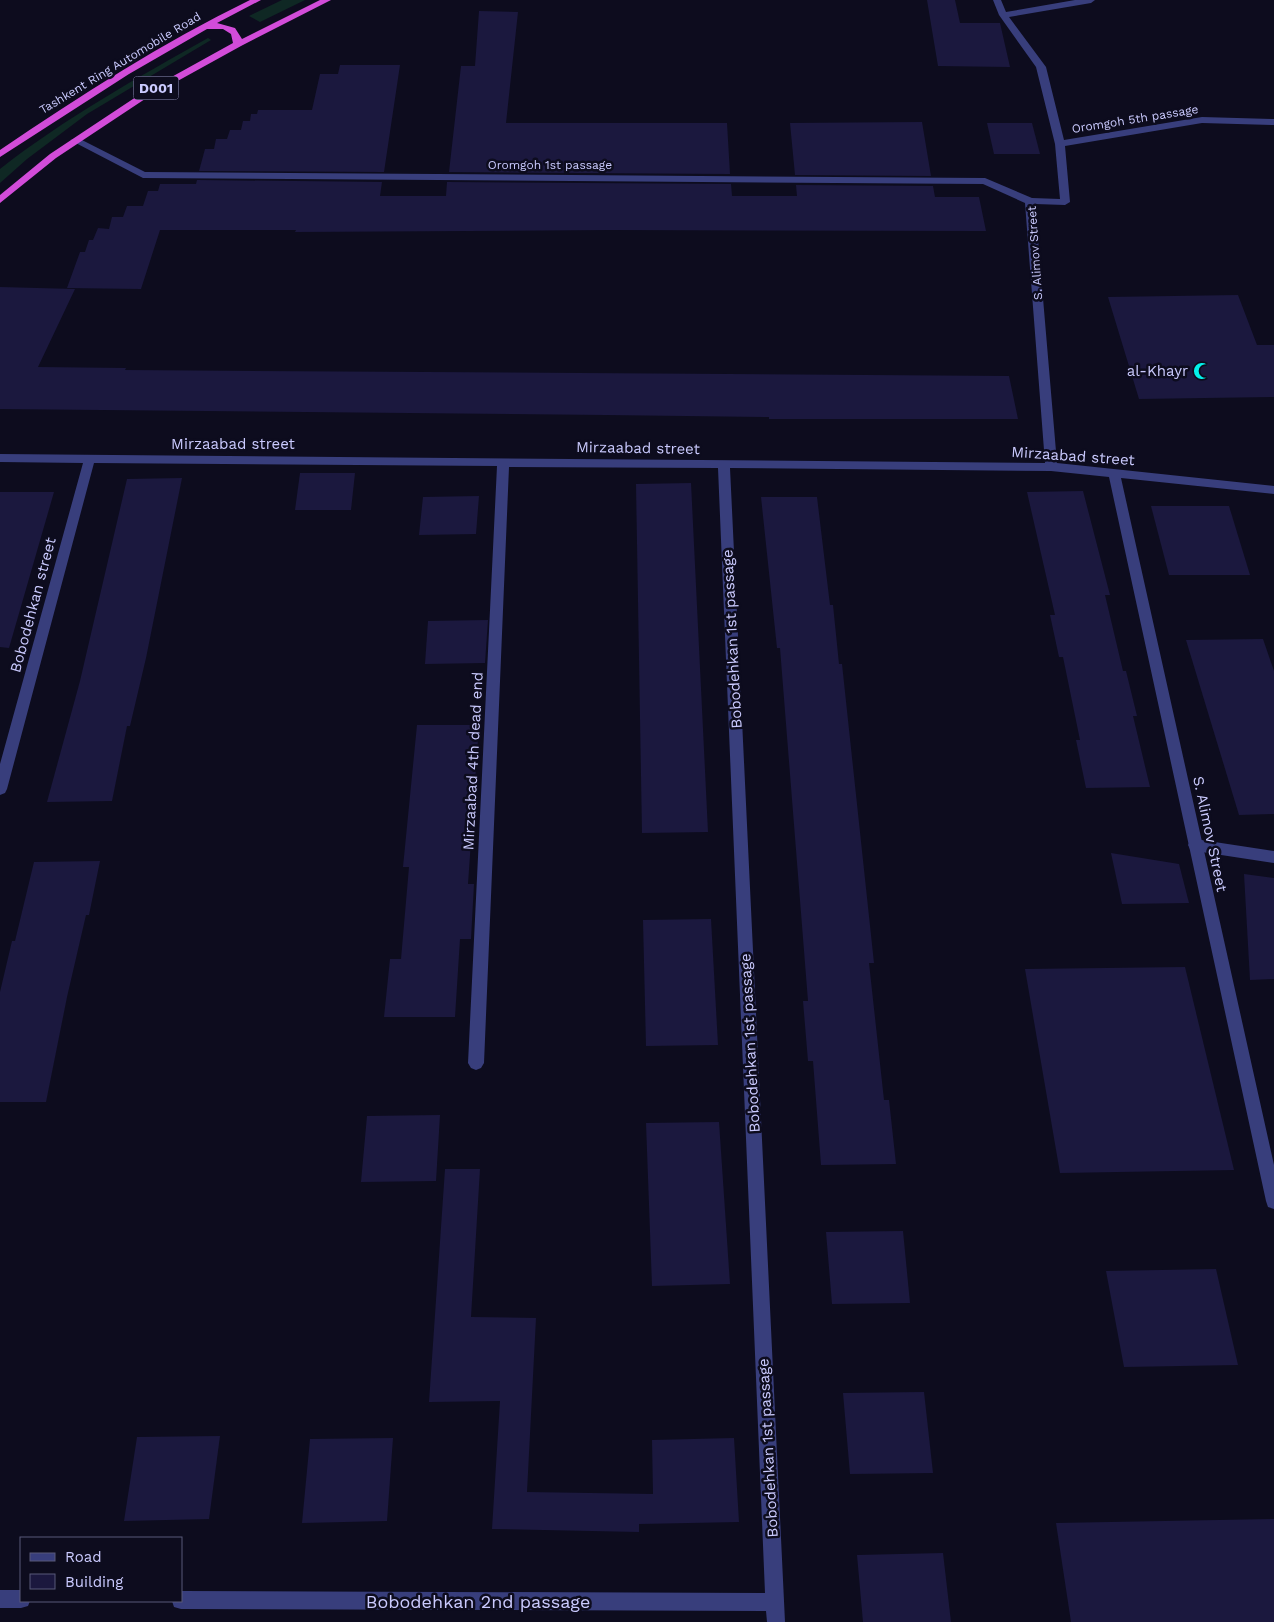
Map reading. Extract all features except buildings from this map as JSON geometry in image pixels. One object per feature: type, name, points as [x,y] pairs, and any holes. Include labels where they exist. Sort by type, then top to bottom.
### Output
[{"type":"highway","name":"Tashkent Ring Automobile Road","points":[[0,154],[64,110],[205,26],[258,0]]},
{"type":"highway","name":"D001","points":[[0,200],[75,140],[142,97],[238,44],[327,0]]},
{"type":"highway","points":[[205,26],[222,26],[233,30],[238,37],[238,44]]},
{"type":"street","name":"S. Alimov Street","points":[[997,0],[1003,15],[1041,67],[1060,144],[1065,202],[1030,201],[1051,467]]},
{"type":"street","points":[[1003,15],[1091,0]]},
{"type":"street","name":"Oromgoh 5th passage","points":[[1060,144],[1202,120],[1274,122]]},
{"type":"street","name":"Oromgoh 1st passage","points":[[75,140],[143,175],[985,181],[1030,201]]},
{"type":"street","name":"Mirzaabad street","points":[[0,458],[1051,467],[1274,490]]},
{"type":"street","name":"Bobodehkan street","points":[[0,789],[90,458]]},
{"type":"street","name":"Mirzaabad 4th dead end","points":[[476,1063],[504,461]]},
{"type":"street","name":"Bobodehkan 1st passage","points":[[724,465],[776,1622]]},
{"type":"street","name":"S. Alimov Street","points":[[1114,473],[1274,1201]]},
{"type":"street","points":[[1195,845],[1274,857]]},
{"type":"street","points":[[0,1599],[20,1599]]},
{"type":"street","name":"Bobodehkan 2nd passage","points":[[182,1600],[774,1602]]},
{"type":"green space","points":[[282,0],[305,0],[260,22],[249,16]]},
{"type":"green space","points":[[208,38],[211,40],[87,114],[27,159],[0,183],[0,169],[25,150],[128,84]]},
{"type":"place","name":"al-Khayr","points":[[1202,371]]}]
